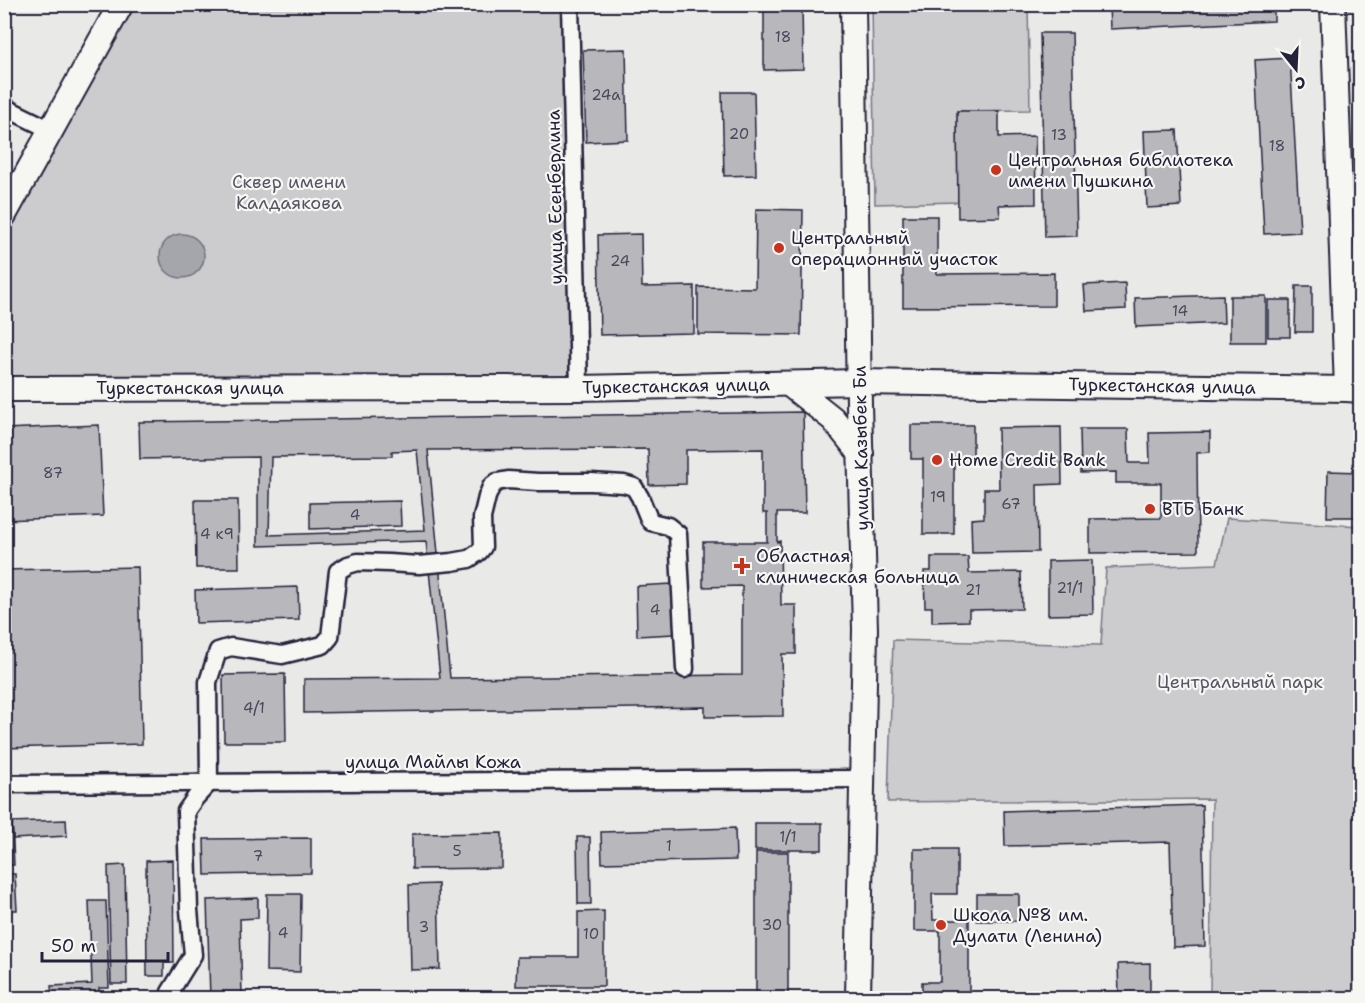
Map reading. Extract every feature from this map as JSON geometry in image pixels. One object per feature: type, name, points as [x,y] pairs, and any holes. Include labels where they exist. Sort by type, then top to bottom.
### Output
[{"type":"main road","points":[[4,214],[121,4]]},
{"type":"main road","name":"улица Казыбек Би","points":[[853,4],[865,629],[858,999]]},
{"type":"main road","points":[[1333,4],[1354,389]]},
{"type":"main road","name":"Туркестанская улица","points":[[4,389],[579,388],[859,382],[1354,389]]},
{"type":"main road","points":[[789,384],[833,419],[861,454]]},
{"type":"street","name":"улица Есенберлина","points":[[570,4],[579,388]]},
{"type":"street","points":[[4,107],[51,130]]},
{"type":"street","points":[[169,999],[170,992],[193,955],[189,910],[186,811],[209,783],[208,682],[218,651],[231,647],[282,655],[323,645],[330,637],[338,571],[348,565],[367,562],[419,565],[469,559],[483,547],[482,518],[491,487],[497,482],[508,480],[624,484],[634,487],[651,522],[668,526],[678,534],[685,669]]},
{"type":"street","name":"улица Майлы Кожа","points":[[4,784],[861,779]]},
{"type":"green space","name":"Сквер имени Калдаякова","points":[[134,5],[567,5],[573,378],[5,380],[5,238]]},
{"type":"green space","points":[[872,5],[1028,5],[1030,110],[957,111],[958,202],[875,204]]},
{"type":"green space","name":"Центральный парк","points":[[1227,518],[1360,526],[1360,998],[1210,998],[1212,799],[888,802],[893,640],[1101,645],[1106,568],[1217,564]]},
{"type":"shaded area","points":[[182,234],[198,240],[204,256],[198,272],[182,278],[166,272],[160,256],[166,240]]},
{"type":"building","points":[[764,4],[802,4],[803,69],[764,70]]},
{"type":"building","points":[[1109,4],[1274,4],[1274,21],[1110,29]]},
{"type":"building","points":[[1040,33],[1072,33],[1077,236],[1045,237]]},
{"type":"building","points":[[626,49],[628,140],[586,142],[583,50]]},
{"type":"building","points":[[1290,58],[1300,232],[1264,234],[1255,60]]},
{"type":"building","points":[[722,92],[754,92],[756,175],[724,176]]},
{"type":"building","name":"Центральная библиотека имени Пушкина","points":[[957,111],[999,111],[999,137],[1035,136],[1036,204],[999,205],[1000,217],[958,218]]},
{"type":"building","points":[[1177,130],[1181,206],[1147,208],[1144,131]]},
{"type":"building","name":"Центральный операционный участок","points":[[756,209],[803,210],[801,335],[698,334],[698,287],[755,288]]},
{"type":"building","points":[[903,216],[937,216],[937,274],[1054,273],[1054,306],[903,307]]},
{"type":"building","points":[[641,234],[642,287],[694,286],[694,333],[600,335],[598,235]]},
{"type":"building","points":[[1125,283],[1126,309],[1086,311],[1084,285]]},
{"type":"building","points":[[1296,286],[1312,286],[1312,332],[1295,332]]},
{"type":"building","points":[[1223,295],[1224,323],[1136,327],[1135,298]]},
{"type":"building","points":[[1230,296],[1266,296],[1266,342],[1230,342]]},
{"type":"building","points":[[1268,300],[1290,300],[1290,337],[1268,337]]},
{"type":"building","name":"Областная клиническая больница","points":[[803,412],[805,513],[777,513],[781,605],[796,605],[796,654],[782,654],[783,716],[705,717],[705,707],[304,713],[304,679],[440,678],[426,541],[258,546],[258,457],[140,459],[139,422]],"holes":[[[648,449],[649,485],[686,484],[686,450],[763,449],[763,513],[767,513],[767,542],[703,542],[703,587],[742,586],[742,675],[450,678],[428,450]],[[417,450],[425,530],[269,535],[271,457],[392,456],[392,451]]]},
{"type":"building","points":[[99,425],[103,516],[4,520],[4,429]]},
{"type":"building","points":[[911,425],[973,425],[973,459],[954,459],[954,534],[923,534],[923,459],[911,459]]},
{"type":"building","points":[[1061,427],[1062,484],[1037,485],[1038,552],[972,553],[971,519],[984,518],[984,489],[999,489],[998,428]]},
{"type":"building","points":[[1080,429],[1128,429],[1129,463],[1150,463],[1149,433],[1210,432],[1210,452],[1197,453],[1198,552],[1090,553],[1090,519],[1161,518],[1161,483],[1116,483],[1116,472],[1081,473]]},
{"type":"building","points":[[1328,471],[1360,472],[1360,517],[1327,517]]},
{"type":"building","points":[[195,500],[238,500],[239,568],[196,568]]},
{"type":"building","points":[[400,501],[401,526],[310,529],[310,503]]},
{"type":"building","points":[[931,557],[968,557],[969,573],[1021,572],[1022,609],[969,610],[969,621],[932,622],[932,607],[925,607],[924,571],[931,571]]},
{"type":"building","points":[[1092,560],[1093,614],[1048,615],[1048,561]]},
{"type":"building","points":[[138,567],[142,744],[4,748],[4,570]]},
{"type":"building","points":[[672,584],[674,634],[637,636],[636,586]]},
{"type":"building","points":[[298,587],[299,620],[196,623],[195,590]]},
{"type":"building","points":[[285,674],[286,742],[224,742],[223,675]]},
{"type":"building","points":[[1202,805],[1205,946],[1173,947],[1170,842],[1005,846],[1004,811]]},
{"type":"building","points":[[66,820],[67,836],[13,839],[12,822]]},
{"type":"building","points":[[4,822],[12,822],[14,865],[4,865]]},
{"type":"building","points":[[755,823],[822,823],[822,850],[755,850]]},
{"type":"building","points":[[735,828],[736,860],[602,863],[601,832]]},
{"type":"building","points":[[502,833],[502,868],[412,869],[412,834]]},
{"type":"building","points":[[577,837],[590,837],[591,904],[578,904]]},
{"type":"building","points":[[311,838],[311,873],[205,875],[204,839]]},
{"type":"building","name":"Школа №8 им. Дулати (Ленина)","points":[[914,849],[957,849],[957,894],[932,894],[933,920],[969,920],[969,998],[922,998],[922,982],[940,982],[940,931],[914,931]]},
{"type":"building","points":[[756,852],[788,852],[788,998],[756,998]]},
{"type":"building","points":[[173,860],[174,963],[164,963],[164,976],[147,976],[146,861]]},
{"type":"building","points":[[125,865],[127,984],[111,984],[108,866]]},
{"type":"building","points":[[4,874],[15,874],[17,910],[4,910]]},
{"type":"building","points":[[438,884],[440,969],[411,970],[409,885]]},
{"type":"building","points":[[267,894],[301,894],[300,972],[266,971]]},
{"type":"building","points":[[977,894],[1019,894],[1019,921],[977,921]]},
{"type":"building","points":[[258,898],[258,918],[240,919],[242,997],[210,998],[207,900]]},
{"type":"building","points":[[89,901],[106,901],[109,988],[99,988],[99,998],[52,998],[51,986],[92,984]]},
{"type":"building","points":[[604,911],[604,986],[516,986],[517,957],[578,957],[578,912]]},
{"type":"building","points":[[1150,963],[1150,998],[1119,998],[1118,964]]},
{"type":"place","name":"Центральная библиотека имени Пушкина","points":[[996,170]]},
{"type":"place","name":"Центральный операционный участок","points":[[779,248]]},
{"type":"place","name":"Home Credit Bank","points":[[937,460]]},
{"type":"place","name":"ВТБ Банк","points":[[1150,509]]},
{"type":"place","name":"Областная клиническая больница","points":[[742,566]]},
{"type":"place","name":"Школа №8 им. Дулати (Ленина)","points":[[941,925]]}]
